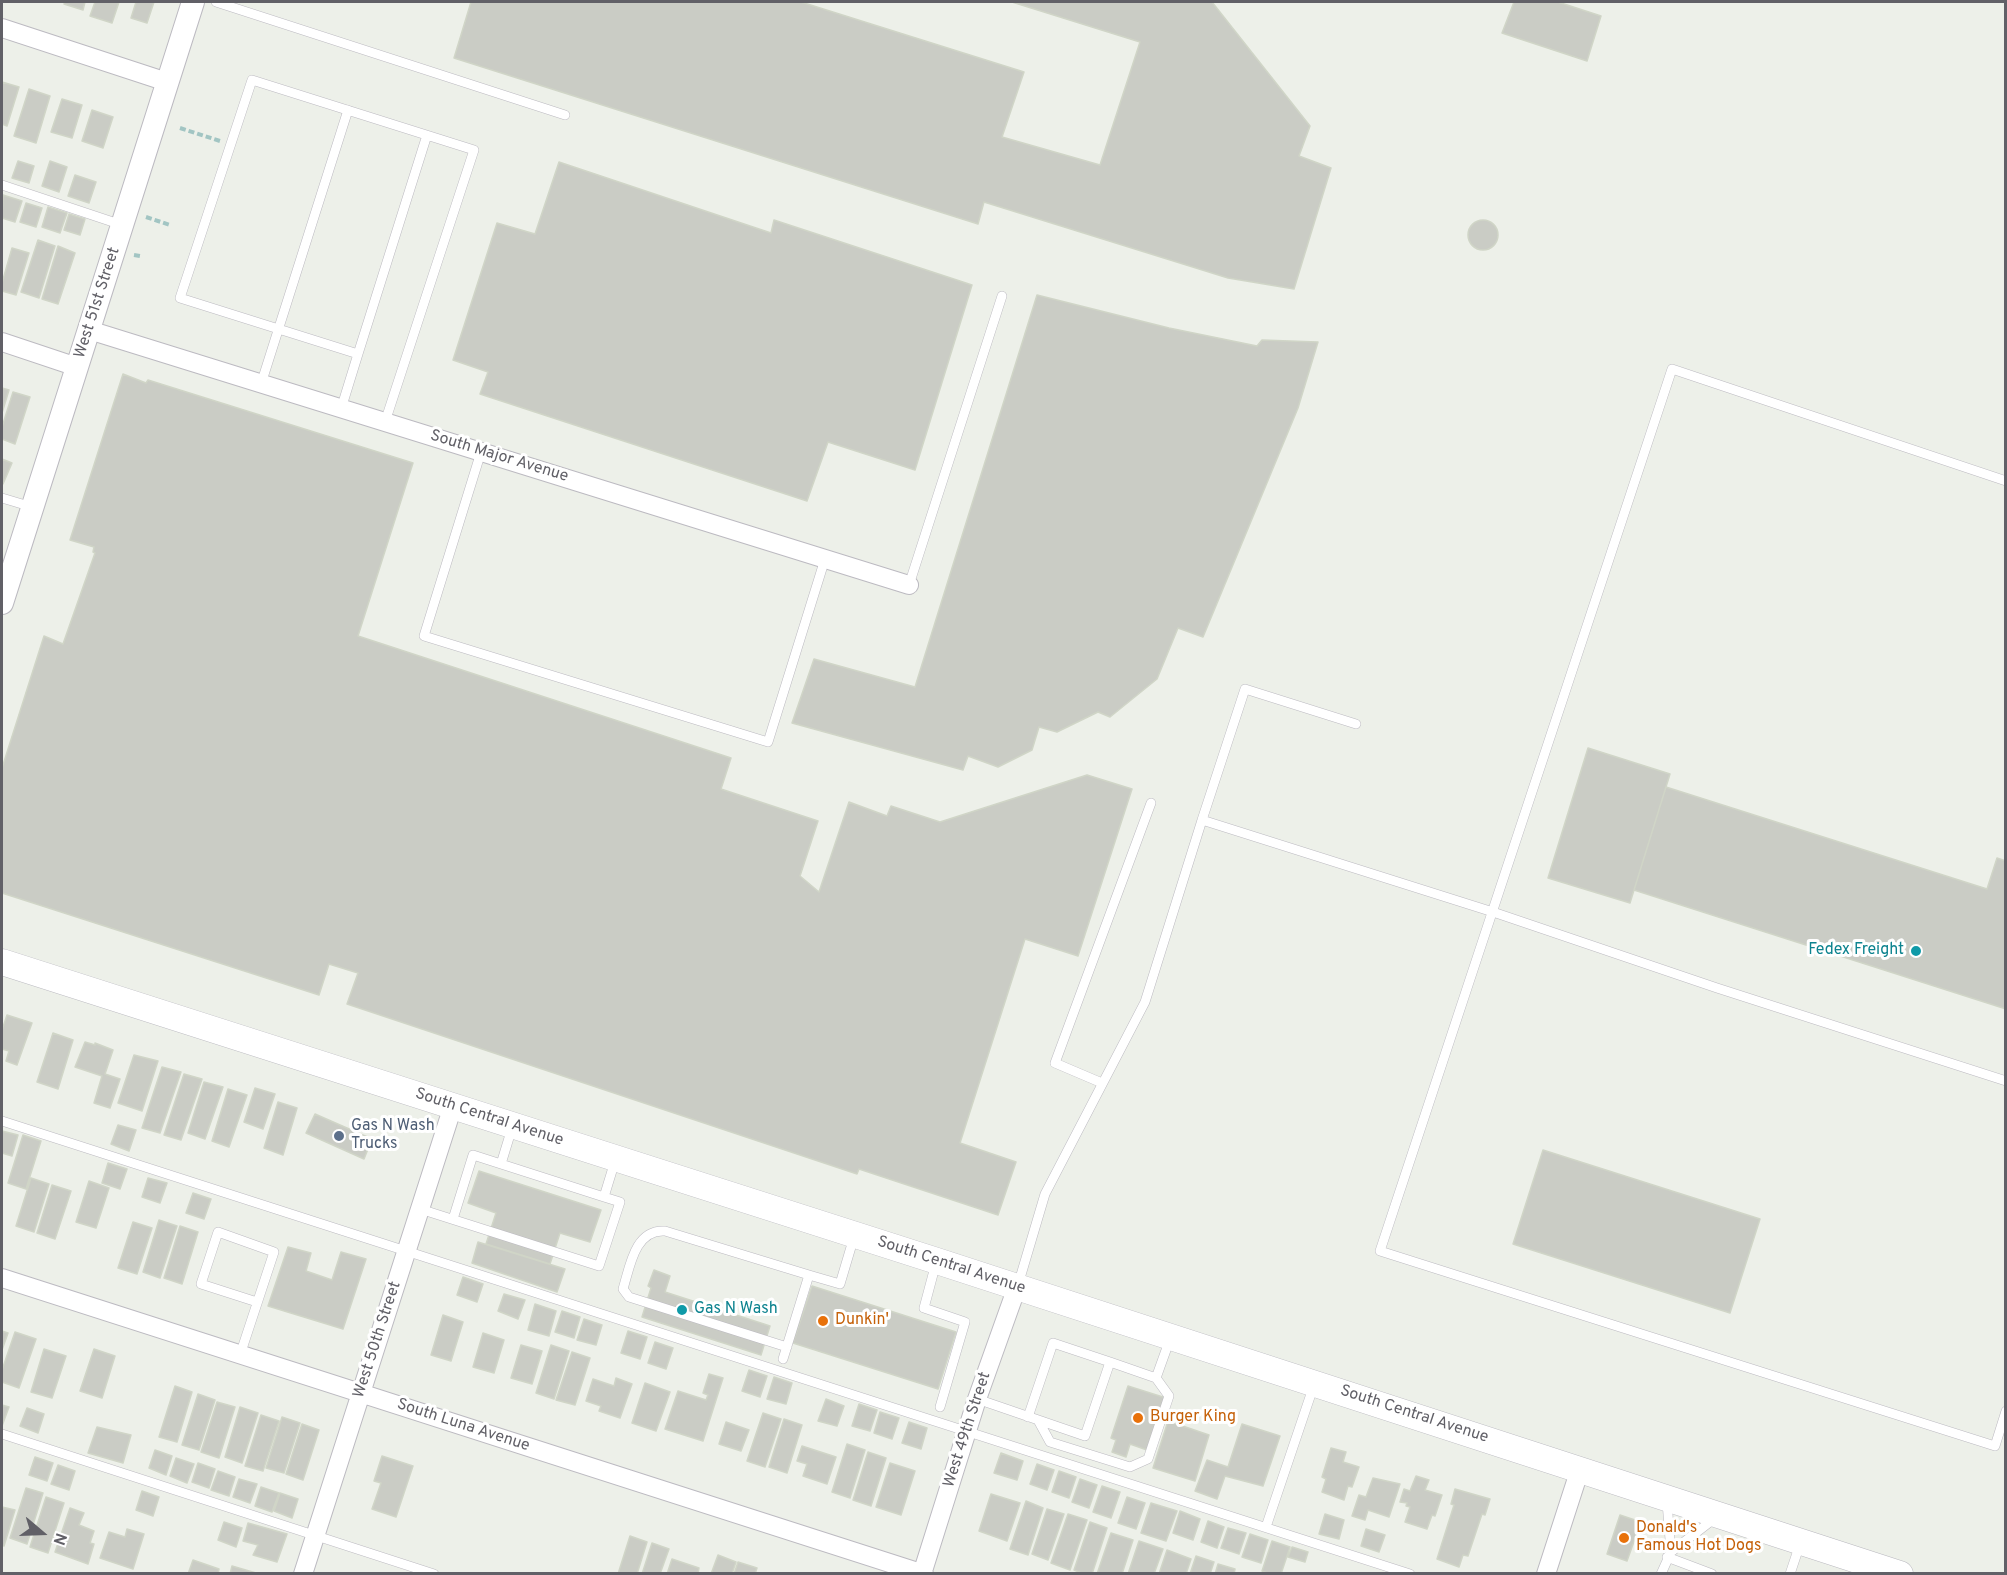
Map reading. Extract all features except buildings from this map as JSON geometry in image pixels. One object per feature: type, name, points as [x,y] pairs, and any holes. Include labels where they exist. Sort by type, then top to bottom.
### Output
[{"type":"main road","name":"South Central Avenue","points":[[2,962],[1667,1496],[1900,1574]]},
{"type":"street","name":"West 51st Street","points":[[2,603],[193,2]]},
{"type":"street","points":[[2,28],[167,82]]},
{"type":"street","name":"South Major Avenue","points":[[89,330],[909,585]]},
{"type":"street","points":[[2,342],[77,367]]},
{"type":"street","name":"West 50th Street","points":[[303,1574],[453,1106]]},
{"type":"street","name":"South Luna Avenue","points":[[2,1278],[923,1573]]},
{"type":"street","name":"West 49th Street","points":[[923,1573],[977,1399],[1017,1287]]},
{"type":"street","points":[[1546,1574],[1580,1469]]},
{"type":"lane","points":[[216,2],[565,115]]},
{"type":"lane","points":[[358,354],[180,298],[252,80],[474,150],[385,422]]},
{"type":"lane","points":[[261,384],[348,110]]},
{"type":"lane","points":[[341,409],[427,135]]},
{"type":"lane","points":[[2,185],[122,225]]},
{"type":"lane","points":[[909,585],[1002,296]]},
{"type":"lane","points":[[2006,481],[1672,369],[1380,1251],[1995,1446],[2006,1411]]},
{"type":"lane","points":[[481,452],[424,636],[768,742],[825,559]]},
{"type":"lane","points":[[2,498],[32,507]]},
{"type":"lane","points":[[1017,1287],[1045,1194],[1145,1002],[1245,689],[1356,724]]},
{"type":"lane","points":[[1102,1083],[1056,1063],[1151,803]]},
{"type":"lane","points":[[1202,820],[1493,912],[1717,988],[2006,1081]]},
{"type":"lane","points":[[2,1121],[1410,1574]]},
{"type":"lane","points":[[501,1164],[513,1126]]},
{"type":"lane","points":[[420,1209],[599,1266],[620,1202],[473,1155],[453,1219]]},
{"type":"lane","points":[[604,1197],[616,1158]]},
{"type":"lane","points":[[787,1347],[629,1297],[623,1289],[634,1252],[644,1237],[654,1230],[665,1231],[840,1284],[855,1235]]},
{"type":"lane","points":[[240,1355],[274,1252],[218,1232],[201,1284],[257,1302]]},
{"type":"lane","points":[[937,1261],[924,1308],[965,1322],[940,1407]]},
{"type":"lane","points":[[783,1359],[809,1275]]},
{"type":"lane","points":[[1156,1378],[1170,1336]]},
{"type":"lane","points":[[1028,1417],[1053,1343],[1156,1378],[1169,1396],[1148,1459],[1130,1467],[1050,1442],[1038,1420]]},
{"type":"lane","points":[[977,1399],[1085,1436],[1110,1362]]},
{"type":"lane","points":[[1266,1527],[1314,1383]]},
{"type":"lane","points":[[2,1434],[434,1574]]},
{"type":"lane","points":[[1661,1574],[1669,1555],[1667,1496]]},
{"type":"lane","points":[[1669,1555],[1720,1515]]},
{"type":"lane","points":[[1790,1574],[1801,1541]]},
{"type":"lane","points":[[1669,1555],[1712,1574]]},
{"type":"path","points":[[180,128],[221,141]]},
{"type":"path","points":[[146,218],[170,225]]},
{"type":"path","points":[[134,255],[140,256]]},
{"type":"place","name":"Fedex Freight","points":[[1916,951]]},
{"type":"place","name":"Gas N Wash Trucks","points":[[339,1136]]},
{"type":"place","name":"Gas N Wash","points":[[682,1310]]},
{"type":"place","name":"Dunkin'","points":[[823,1321]]},
{"type":"place","name":"Burger King","points":[[1138,1418]]},
{"type":"place","name":"Donald's Famous Hot Dogs","points":[[1624,1538]]}]
